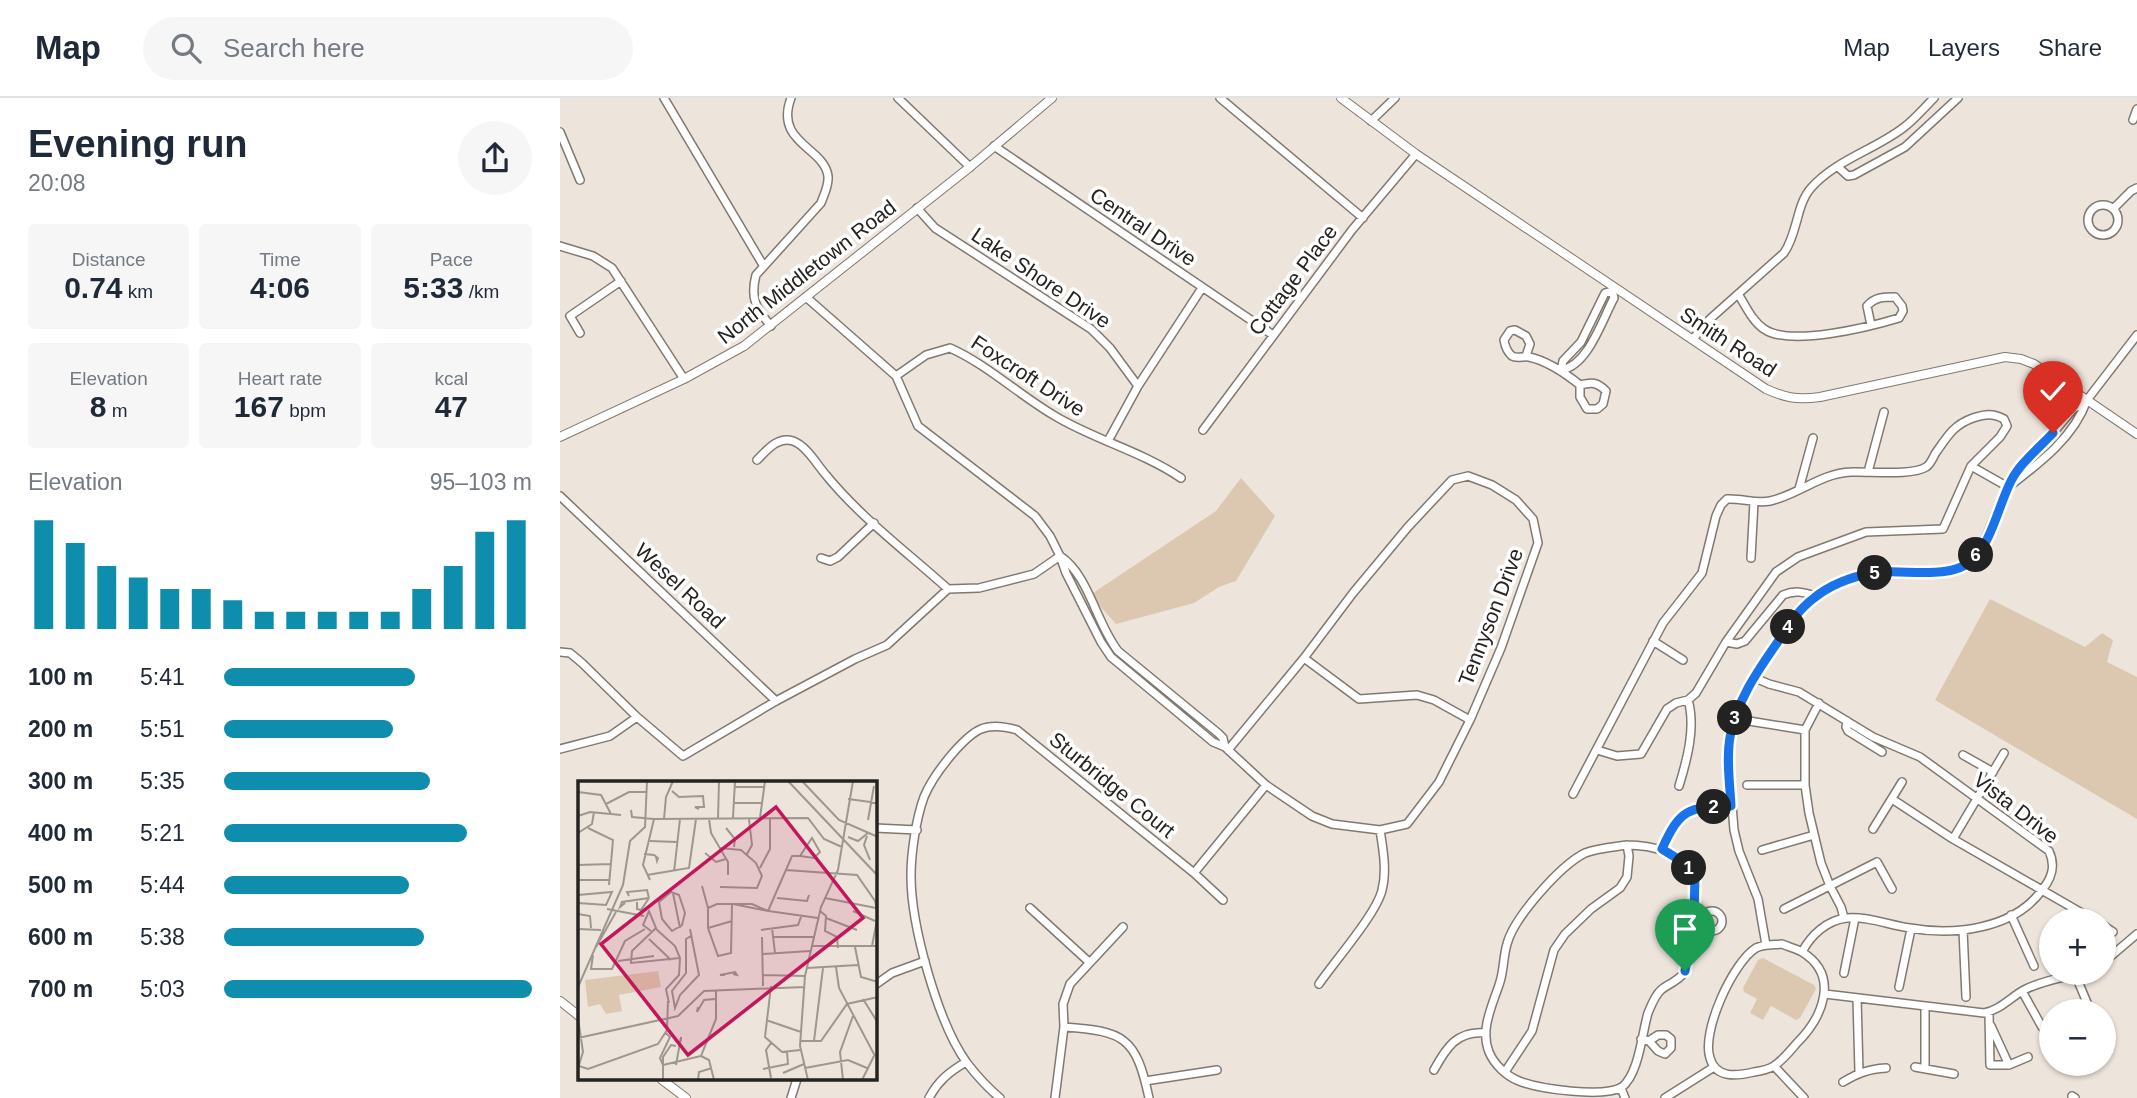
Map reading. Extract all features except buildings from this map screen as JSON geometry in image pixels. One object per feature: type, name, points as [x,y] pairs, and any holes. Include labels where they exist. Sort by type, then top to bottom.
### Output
[{"type":"street","points":[[664,98],[763,265]]},
{"type":"street","points":[[771,326],[759,312],[754,298],[756,275],[821,203],[827,189],[828,177],[824,167],[794,135],[788,122],[787,108],[792,98]]},
{"type":"street","points":[[898,98],[970,167]]},
{"type":"street","name":"North Middletown Road","points":[[560,437],[684,379],[744,346],[970,167],[1052,98]]},
{"type":"street","points":[[1220,98],[1363,218]]},
{"type":"street","name":"Smith Road","points":[[1341,98],[1613,289],[1766,389],[1783,397],[1820,397],[2005,357],[2034,364],[2137,434]]},
{"type":"street","points":[[1371,121],[1395,98]]},
{"type":"street","points":[[1693,339],[1710,319],[1784,253],[1792,241],[1808,191],[1820,178],[1905,128],[1934,98]]},
{"type":"street","points":[[1838,167],[1847,176],[1854,175],[1905,147],[1958,98]]},
{"type":"street","points":[[2133,120],[2137,109]]},
{"type":"street","points":[[560,132],[580,180]]},
{"type":"street","name":"Central Drive","points":[[994,146],[1273,335]]},
{"type":"street","name":"Cottage Place","points":[[1203,430],[1273,335],[1416,153]]},
{"type":"street","points":[[2113,209],[2137,188]]},
{"type":"street","points":[[2103,205],[2113,209],[2118,220],[2113,230],[2103,234],[2092,230],[2088,219],[2092,209],[2103,205]]},
{"type":"street","name":"Lake Shore Drive","points":[[916,208],[935,228],[1091,329],[1110,348],[1138,386]]},
{"type":"street","points":[[560,246],[593,256],[612,268],[684,379]]},
{"type":"street","points":[[580,333],[570,316],[621,281]]},
{"type":"street","points":[[1108,441],[1138,386],[1202,288]]},
{"type":"street","points":[[1613,289],[1614,299],[1586,351],[1571,369],[1561,370],[1563,361],[1581,342],[1605,293],[1613,289]]},
{"type":"street","points":[[1738,294],[1752,317],[1762,328],[1773,334],[1826,335],[1871,325],[1899,318],[1903,311],[1895,297],[1882,297],[1867,306],[1871,325]]},
{"type":"street","name":"Tennyson Drive","points":[[806,298],[897,376],[918,426],[1035,516],[1050,536],[1060,556],[1075,569],[1118,651],[1218,733],[1227,748],[1266,785],[1312,816],[1332,824],[1380,830],[1407,824],[1439,782],[1502,648],[1538,543],[1533,519],[1516,500],[1492,485],[1468,477],[1452,480],[1400,536],[1304,658],[1227,748]]},
{"type":"street","points":[[1595,314],[1603,319]]},
{"type":"street","points":[[1766,945],[1758,899],[1739,851],[1731,806],[1729,767],[1730,741],[1735,718],[1753,677],[1801,608],[1834,585],[1874,573],[1955,570],[1970,562],[1981,550],[2008,487],[2020,467],[2073,409],[2087,400],[2137,335]]},
{"type":"street","name":"Foxcroft Drive","points":[[897,376],[926,355],[950,348],[968,356],[1052,415],[1083,432],[1149,458],[1181,478]]},
{"type":"street","points":[[1526,356],[1561,370],[1580,385]]},
{"type":"street","points":[[1868,472],[1884,412]]},
{"type":"street","points":[[1573,794],[1663,623],[1702,573],[1720,505],[1727,499],[1738,498],[1754,502],[1772,501],[1827,477],[1847,472],[1905,472],[1927,467],[1951,430],[1961,423],[1984,415],[1995,414],[2004,419],[2007,426],[2000,437],[1971,466],[1943,529],[1866,532],[1798,558],[1776,572],[1726,642],[1696,693],[1688,700],[1667,709],[1641,754],[1617,756],[1597,750]]},
{"type":"street","points":[[1799,489],[1812,438]]},
{"type":"street","points":[[757,460],[776,442],[795,442],[805,449],[835,486],[948,589]]},
{"type":"street","points":[[1971,466],[2008,487]]},
{"type":"street","name":"Wesel Road","points":[[560,496],[776,701]]},
{"type":"street","points":[[1751,558],[1754,502]]},
{"type":"street","points":[[821,558],[830,561],[838,557],[874,523]]},
{"type":"street","points":[[560,652],[570,653],[582,663],[637,717],[683,756],[776,701],[887,645],[948,589],[979,588],[1034,574],[1060,556]]},
{"type":"street","points":[[1726,642],[1737,644],[1745,641],[1783,595],[1803,592],[1816,596]]},
{"type":"street","points":[[1653,641],[1683,660]]},
{"type":"street","points":[[1304,658],[1359,699],[1418,695],[1434,700],[1470,720]]},
{"type":"street","name":"Vista Drive","points":[[1753,677],[1799,692],[1873,737],[1910,751],[2049,851],[2053,870],[2042,891]]},
{"type":"street","points":[[1679,786],[1684,771],[1691,723],[1692,712],[1688,700]]},
{"type":"street","points":[[1819,703],[1805,730],[1805,786],[1821,863],[1844,918]]},
{"type":"street","points":[[560,749],[610,736],[637,717]]},
{"type":"street","points":[[1749,721],[1805,730]]},
{"type":"street","points":[[1847,721],[1848,731],[1882,752]]},
{"type":"street","name":"Sturbridge Court","points":[[917,830],[924,798],[936,773],[970,734],[983,727],[999,725],[1017,730],[1194,873],[1223,900]]},
{"type":"street","points":[[1953,839],[2004,753]]},
{"type":"street","points":[[1963,755],[1993,772]]},
{"type":"street","points":[[1873,829],[1902,782]]},
{"type":"street","points":[[1194,873],[1266,785]]},
{"type":"street","points":[[1747,785],[1805,786]]},
{"type":"street","points":[[1892,799],[1953,839],[2072,908]]},
{"type":"street","points":[[1662,849],[1678,819],[1690,810],[1731,806]]},
{"type":"street","points":[[877,828],[917,830],[911,876],[916,924],[942,1017],[966,1062],[1000,1098]]},
{"type":"street","points":[[1319,984],[1369,914],[1382,891],[1384,863],[1380,830]]},
{"type":"street","points":[[1762,850],[1814,835]]},
{"type":"street","points":[[1505,1072],[1532,1031],[1554,950],[1565,934],[1591,909],[1620,888],[1627,877],[1627,845]]},
{"type":"street","points":[[1627,845],[1662,849],[1693,871],[1698,921],[1685,971],[1678,980],[1660,991],[1649,1011],[1645,1040],[1629,1079],[1621,1088],[1613,1091],[1568,1093],[1518,1081],[1496,1063],[1488,1051],[1486,1033],[1503,974],[1507,944],[1516,922],[1530,902],[1584,854],[1597,849],[1627,845]]},
{"type":"street","points":[[1784,909],[1877,862],[1892,889]]},
{"type":"street","points":[[1802,952],[1815,933],[1829,923],[1844,918],[1911,929],[1963,930],[1990,924],[2011,915],[2033,901],[2042,891]]},
{"type":"street","points":[[1030,908],[1089,962]]},
{"type":"street","points":[[2011,915],[2034,966]]},
{"type":"street","points":[[1844,973],[1855,918]]},
{"type":"street","points":[[1055,1098],[1064,1027],[1063,1004],[1070,984],[1123,927]]},
{"type":"street","points":[[1899,987],[1911,929]]},
{"type":"street","points":[[1963,930],[1966,998]]},
{"type":"street","points":[[2116,952],[2137,934]]},
{"type":"street","points":[[1782,944],[1802,952],[1819,968],[1824,979],[1822,1007],[1814,1022],[1803,1038],[1774,1066],[1739,1075],[1725,1075],[1714,1067],[1709,1055],[1709,1040],[1722,997],[1734,974],[1747,956],[1766,945],[1782,944]]},
{"type":"street","points":[[877,984],[892,973],[925,961]]},
{"type":"street","points":[[1825,994],[1989,1013],[2022,990],[2039,984]]},
{"type":"street","points":[[2022,990],[2039,1021]]},
{"type":"street","points":[[1857,998],[1859,1072]]},
{"type":"street","points":[[560,1001],[578,1015]]},
{"type":"street","points":[[1925,1006],[1925,1067]]},
{"type":"street","points":[[1989,1013],[1990,1065],[2009,1065],[2028,1057]]},
{"type":"street","points":[[1989,1022],[2009,1065]]},
{"type":"street","points":[[1064,1027],[1095,1029],[1116,1035],[1135,1052],[1149,1098]]},
{"type":"street","points":[[1434,1070],[1449,1046],[1461,1037],[1474,1032],[1486,1033]]},
{"type":"street","points":[[929,1098],[937,1084],[949,1072],[966,1062]]},
{"type":"street","points":[[1774,1066],[1804,1098]]},
{"type":"street","points":[[1665,1098],[1714,1067]]},
{"type":"street","points":[[1915,1067],[1954,1074]]},
{"type":"street","points":[[1843,1082],[1859,1072],[1886,1068]]},
{"type":"street","points":[[1145,1081],[1217,1070]]},
{"type":"street","points":[[663,1080],[686,1098]]},
{"type":"street","points":[[791,1098],[797,1080]]},
{"type":"street","points":[[1621,1088],[1625,1098]]},
{"type":"shaded area","points":[[1241,478],[1275,516],[1236,581],[1219,587],[1194,603],[1116,624],[1090,595],[1216,511]]},
{"type":"shaded area","points":[[1990,599],[2085,647],[2102,633],[2113,640],[2107,662],[2137,677],[2137,819],[1935,700]]},
{"type":"shaded area","points":[[1763,958],[1814,985],[1816,989],[1800,1018],[1796,1020],[1771,1006],[1763,1020],[1750,1013],[1757,999],[1744,992],[1743,988],[1758,960]]},
{"type":"route","points":[[1685,971],[1694,918],[1695,876],[1681,861],[1662,849],[1678,819],[1690,810],[1731,806],[1730,741],[1735,718],[1753,677],[1801,608],[1834,585],[1874,573],[1955,570],[1970,562],[1981,550],[2012,479],[2053,433]]}]
